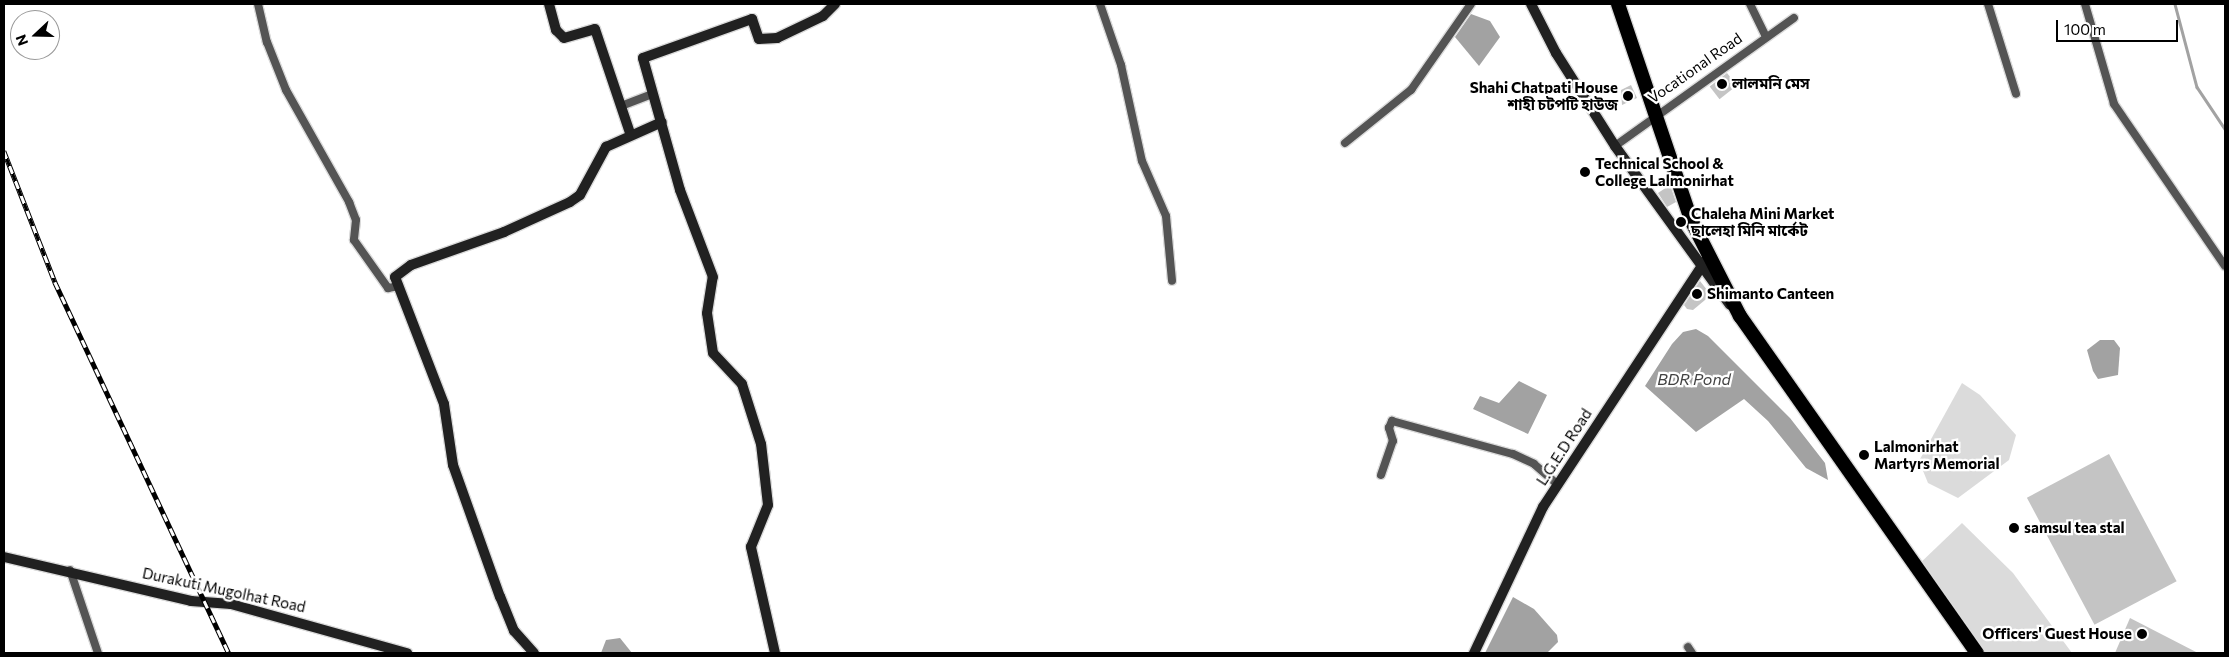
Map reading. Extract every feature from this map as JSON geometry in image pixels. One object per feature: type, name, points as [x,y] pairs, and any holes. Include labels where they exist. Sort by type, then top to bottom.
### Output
[{"type":"highway","points":[[1618,4],[1692,220],[1740,316],[1977,653]]},
{"type":"street","points":[[258,4],[267,42],[286,90],[349,202],[356,220],[354,240],[388,288],[399,286]]},
{"type":"street","points":[[550,4],[556,30],[564,38],[595,29],[630,134]]},
{"type":"street","points":[[774,653],[751,547],[768,504],[760,444],[742,384],[721,366],[713,352],[707,313],[713,277],[685,206],[643,58],[663,47],[752,20],[759,38],[777,38],[823,16],[835,4]]},
{"type":"street","points":[[1100,4],[1121,65],[1142,160],[1166,216],[1172,281]]},
{"type":"street","points":[[1345,143],[1411,90],[1471,4]]},
{"type":"street","points":[[1531,4],[1615,146],[1699,268],[1740,316]]},
{"type":"street","points":[[1750,4],[1766,37]]},
{"type":"street","points":[[1988,4],[2016,94]]},
{"type":"street","points":[[2085,4],[2114,104],[2225,266]]},
{"type":"street","name":"Vocational Road","points":[[1615,146],[1654,113],[1794,18]]},
{"type":"street","points":[[621,106],[652,94]]},
{"type":"street","points":[[534,653],[514,631],[452,465],[444,404],[399,286],[398,271],[570,202],[580,195],[606,147],[630,134],[662,122]]},
{"type":"street","name":"L.G.E.D Road","points":[[1474,653],[1530,532],[1558,485],[1709,255]]},
{"type":"street","points":[[1381,474],[1393,441],[1389,428],[1392,420],[1513,454],[1534,464],[1558,485]]},
{"type":"street","name":"Durakuti Mugolhat Road","points":[[4,556],[70,569],[191,601],[231,604],[308,623],[407,653]]},
{"type":"street","points":[[70,569],[98,653]]},
{"type":"shaded area","points":[[1962,383],[1980,395],[2016,435],[2009,460],[1958,498],[1928,483],[1919,461]]},
{"type":"shaded area","points":[[1962,523],[2013,573],[2072,653],[1977,653],[1916,567]]},
{"type":"water","points":[[1471,14],[1490,21],[1500,37],[1479,66],[1455,37]]},
{"type":"water","name":"BDR Pond","points":[[1696,329],[1708,336],[1790,418],[1825,463],[1828,480],[1806,468],[1768,421],[1744,399],[1696,432],[1645,386],[1672,344],[1683,332]]},
{"type":"water","points":[[2100,340],[2114,340],[2120,348],[2118,375],[2098,379],[2093,371],[2087,350]]},
{"type":"water","points":[[1519,381],[1547,395],[1528,434],[1473,409],[1480,396],[1499,403]]},
{"type":"water","points":[[1513,597],[1534,609],[1557,635],[1558,642],[1547,653],[1485,653]]},
{"type":"water","points":[[620,638],[632,653],[601,653],[606,640]]},
{"type":"building","name":"লালমনি মেস","points":[[1727,73],[1737,86],[1720,99],[1710,87]]},
{"type":"building","name":"Shahi Chatpati House শাহী চটপটি হাউজ","points":[[1631,85],[1637,98],[1622,105],[1621,90]]},
{"type":"building","points":[[1670,185],[1676,202],[1667,207],[1658,193]]},
{"type":"building","name":"Shimanto Canteen","points":[[1700,281],[1711,295],[1693,310],[1687,309],[1684,305]]},
{"type":"building","points":[[2109,454],[2177,581],[2094,625],[2027,498]]},
{"type":"building","name":"Officers' Guest House","points":[[2130,618],[2198,653],[2115,653]]},
{"type":"waterway","points":[[2175,4],[2197,87],[2225,129]]},
{"type":"railway","points":[[4,151],[55,282],[229,653]]},
{"type":"place","name":"লালমনি মেস","points":[[1722,84]]},
{"type":"place","name":"Shahi Chatpati House শাহী চটপটি হাউজ","points":[[1628,96]]},
{"type":"place","name":"Technical School & College Lalmonirhat","points":[[1585,172]]},
{"type":"place","name":"Chaleha Mini Market ছালেহা মিনি মার্কেট","points":[[1681,222]]},
{"type":"place","name":"Shimanto Canteen","points":[[1697,294]]},
{"type":"place","name":"Lalmonirhat Martyrs Memorial","points":[[1864,455]]},
{"type":"place","name":"samsul tea stal","points":[[2014,528]]},
{"type":"place","name":"Officers' Guest House","points":[[2142,634]]}]
